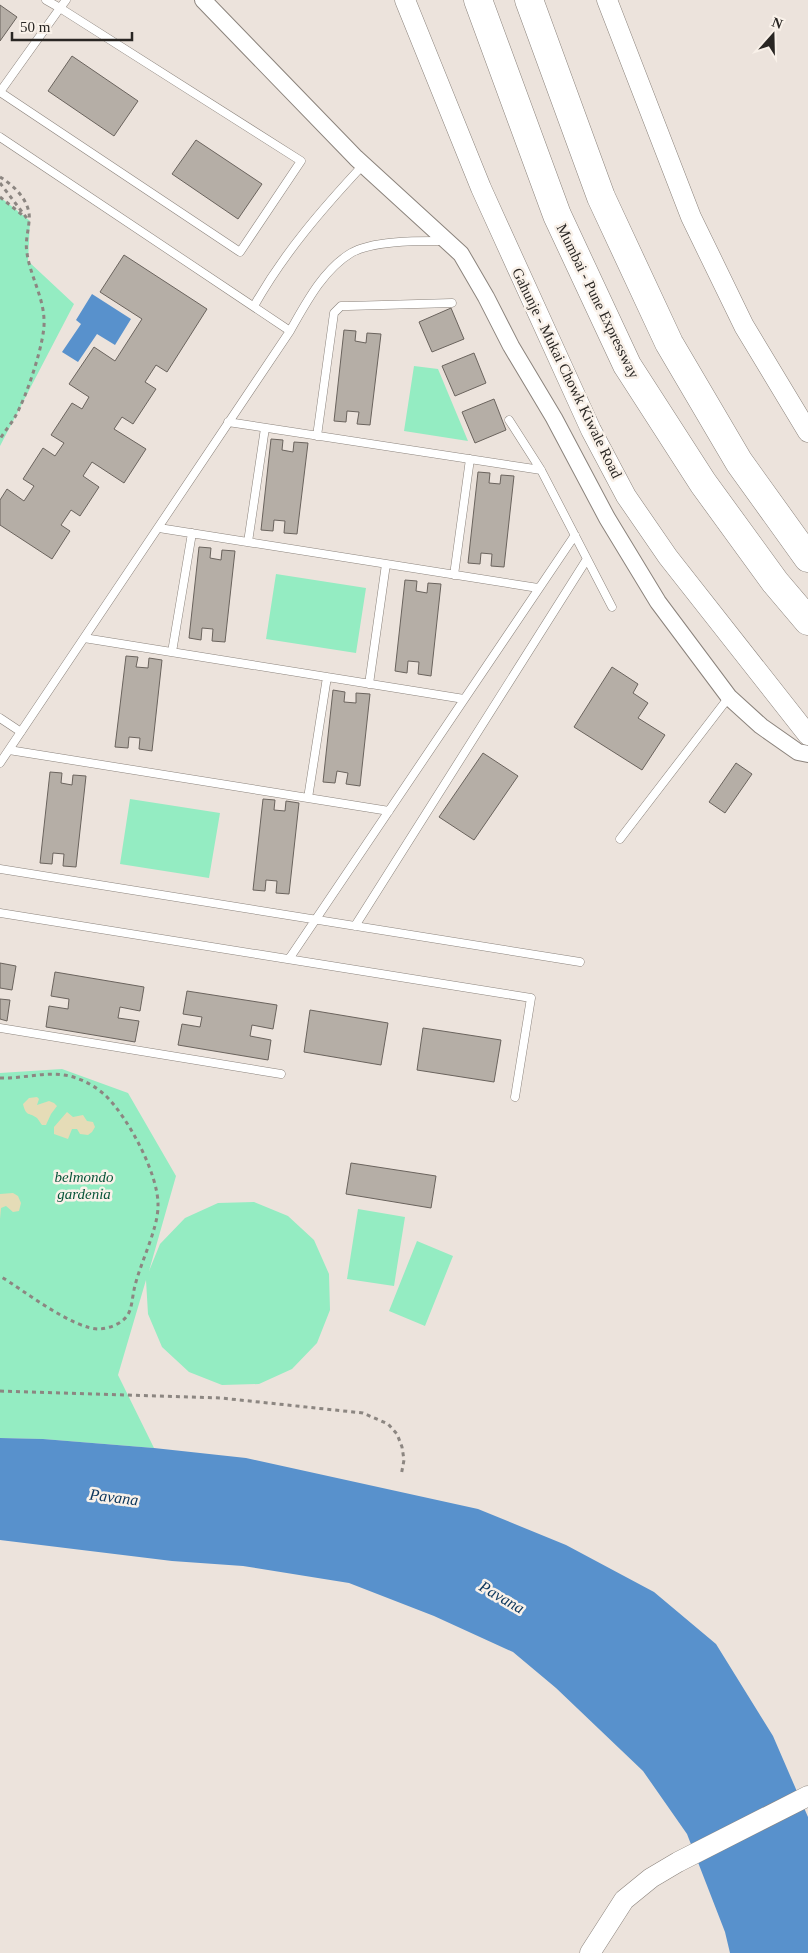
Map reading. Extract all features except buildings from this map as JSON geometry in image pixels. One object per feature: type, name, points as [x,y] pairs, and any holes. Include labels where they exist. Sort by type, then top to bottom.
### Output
[{"type":"highway","name":"Mumbai - Pune Expressway","points":[[478,0],[557,216],[627,365],[704,483],[776,582],[808,621]]},
{"type":"highway","points":[[529,0],[601,197],[669,343],[739,462],[808,558]]},
{"type":"street","points":[[203,0],[364,164],[461,254],[511,346],[554,418],[607,518],[653,594],[729,697],[761,726],[798,752],[808,754]]},
{"type":"street","name":"Gahunje - Mukai Chowk Kiwale Road","points":[[405,0],[481,188],[591,430],[626,496],[668,557],[808,735]]},
{"type":"street","points":[[607,0],[691,217],[744,326],[808,432]]},
{"type":"street","points":[[590,1953],[624,1900],[651,1878],[678,1862],[806,1798]]},
{"type":"lane","points":[[46,0],[60,8],[301,161],[240,252],[0,92],[60,8],[66,0]]},
{"type":"lane","points":[[0,137],[290,331]]},
{"type":"lane","points":[[254,306],[272,274],[296,242],[324,207],[364,164]]},
{"type":"lane","points":[[0,763],[328,272],[352,252],[376,245],[402,242],[447,241]]},
{"type":"lane","points":[[317,436],[334,313],[341,306],[452,303]]},
{"type":"lane","points":[[509,420],[541,470],[612,607]]},
{"type":"lane","points":[[228,422],[541,470]]},
{"type":"lane","points":[[248,542],[265,428]]},
{"type":"lane","points":[[454,575],[470,459]]},
{"type":"lane","points":[[158,528],[538,588]]},
{"type":"lane","points":[[172,652],[192,533]]},
{"type":"lane","points":[[290,959],[575,535]]},
{"type":"lane","points":[[355,926],[587,559]]},
{"type":"lane","points":[[370,684],[386,564]]},
{"type":"lane","points":[[84,638],[464,699]]},
{"type":"lane","points":[[308,798],[327,677]]},
{"type":"lane","points":[[620,839],[729,697]]},
{"type":"lane","points":[[0,718],[21,732]]},
{"type":"lane","points":[[9,750],[389,811]]},
{"type":"lane","points":[[0,869],[580,962]]},
{"type":"lane","points":[[0,913],[531,998],[515,1097]]},
{"type":"lane","points":[[0,1028],[281,1074]]},
{"type":"path","points":[[0,177],[17,191],[26,203],[30,213],[26,247],[28,261],[44,318],[44,327],[26,394],[16,416],[0,439]]},
{"type":"path","points":[[0,183],[30,221]]},
{"type":"path","points":[[0,197],[30,221]]},
{"type":"path","points":[[0,1078],[64,1075],[89,1084],[104,1095],[119,1112],[143,1152],[152,1172],[158,1206],[155,1224],[138,1273],[128,1315],[110,1327],[98,1329],[83,1325],[58,1313],[0,1276]]},
{"type":"path","points":[[0,1390],[221,1398],[363,1413],[388,1424],[397,1434],[404,1460],[401,1476]]},
{"type":"green space","points":[[0,197],[30,221],[28,261],[74,304],[0,446]]},
{"type":"green space","points":[[414,366],[438,369],[468,441],[404,431]]},
{"type":"green space","points":[[276,574],[366,588],[356,653],[266,639]]},
{"type":"green space","points":[[130,799],[220,813],[209,878],[120,864]]},
{"type":"green space","name":"belmondo gardenia","points":[[62,1069],[128,1093],[176,1176],[149,1271],[160,1244],[185,1218],[218,1203],[254,1202],[288,1216],[314,1240],[329,1274],[330,1310],[317,1343],[292,1369],[259,1384],[222,1385],[189,1372],[162,1347],[148,1314],[146,1280],[118,1375],[154,1448],[43,1439],[0,1438],[0,1073]]},
{"type":"green space","points":[[358,1209],[405,1217],[394,1286],[347,1279]]},
{"type":"green space","points":[[417,1241],[453,1256],[425,1326],[389,1311]]},
{"type":"sand","points":[[37,1097],[39,1099],[37,1105],[49,1101],[57,1106],[46,1125],[42,1125],[37,1118],[27,1113],[24,1108],[23,1104],[29,1098]]},
{"type":"sand","points":[[67,1112],[73,1117],[83,1115],[87,1121],[93,1122],[95,1127],[92,1132],[88,1135],[80,1134],[77,1129],[72,1129],[68,1139],[54,1134],[54,1127]]},
{"type":"sand","points":[[13,1193],[18,1196],[21,1203],[19,1211],[13,1212],[6,1206],[1,1208],[0,1219],[0,1194]]},
{"type":"water","points":[[92,294],[131,319],[115,345],[97,334],[78,362],[62,352],[81,324],[76,320]]},
{"type":"water","name":"Pavana","points":[[0,1438],[43,1439],[154,1448],[246,1458],[478,1509],[566,1545],[654,1592],[716,1644],[773,1736],[808,1817],[808,1953],[730,1953],[725,1932],[687,1834],[643,1771],[556,1688],[513,1652],[434,1616],[349,1583],[243,1566],[172,1561],[0,1540]]}]
